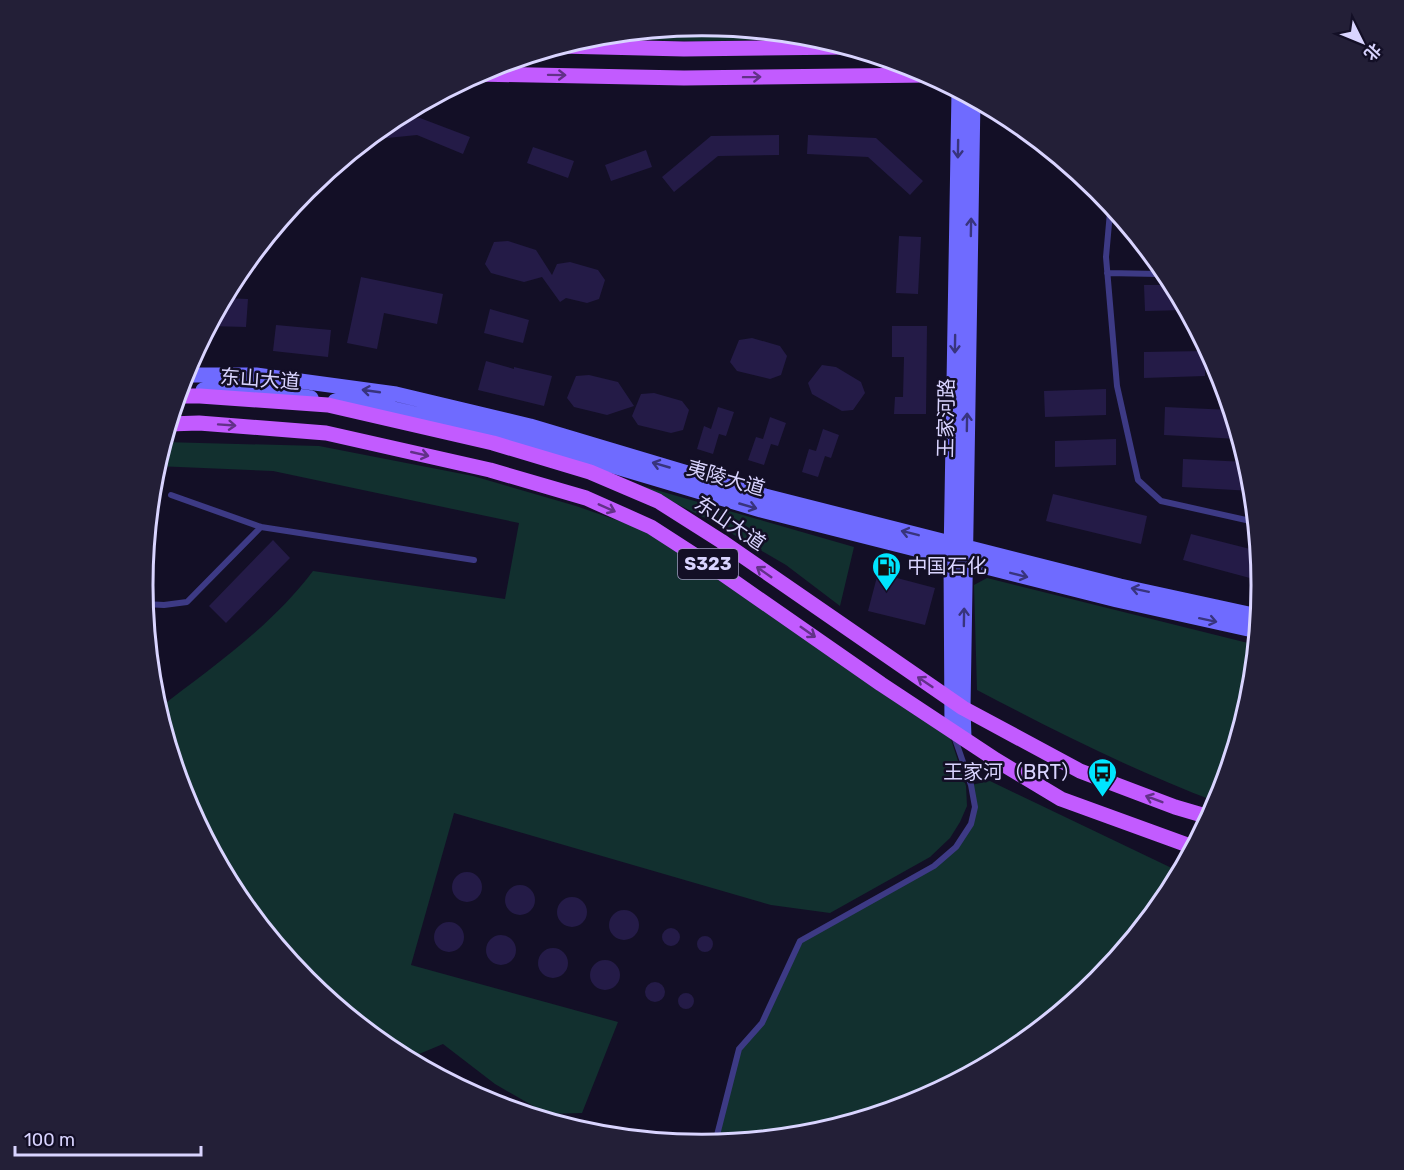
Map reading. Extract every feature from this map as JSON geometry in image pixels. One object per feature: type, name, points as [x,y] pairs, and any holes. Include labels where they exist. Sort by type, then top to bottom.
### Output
[{"type":"main road","points":[[596,47],[684,49],[811,47]]},
{"type":"main road","points":[[501,74],[684,78],[905,75]]},
{"type":"main road","name":"王家河路","points":[[958,734],[959,101]]},
{"type":"main road","name":"王家河路","points":[[959,553],[973,108]]},
{"type":"main road","name":"夷陵大道","points":[[195,375],[256,375],[396,394],[530,426],[1117,600],[1249,629]]},
{"type":"main road","name":"夷陵大道","points":[[189,390],[255,390],[393,409],[526,440],[761,510],[1250,614]]},
{"type":"main road","name":"东山大道","points":[[187,396],[328,405],[493,443],[590,472],[658,501],[721,541],[957,704],[1080,771],[1174,807],[1200,814]]},
{"type":"main road","name":"S323","points":[[178,424],[199,423],[326,433],[489,470],[586,498],[651,527],[996,760],[1061,799],[1185,844]]},
{"type":"lane","points":[[1110,217],[1106,257],[1116,386],[1138,480],[1161,501],[1247,520]]},
{"type":"lane","points":[[1107,273],[1154,274]]},
{"type":"lane","points":[[171,495],[261,527],[474,560]]},
{"type":"lane","points":[[154,604],[187,602],[261,527]]},
{"type":"lane","points":[[717,1134],[739,1049],[762,1023],[800,941],[934,866],[956,847],[971,824],[975,807],[958,734]]},
{"type":"green space","points":[[702,36],[764,40],[639,40]]},
{"type":"green space","points":[[172,442],[319,446],[473,476],[576,506],[648,531],[949,733],[966,786],[967,806],[960,822],[950,838],[930,857],[830,913],[771,905],[454,813],[411,965],[618,1022],[582,1113],[556,1114],[537,1108],[495,1084],[443,1044],[418,1054],[368,1021],[340,998],[289,947],[266,919],[246,890],[210,828],[182,761],[166,703],[260,628],[313,571],[505,599],[519,523],[273,471],[167,466]]},
{"type":"green space","points":[[639,485],[854,547],[840,606],[786,565],[705,518]]},
{"type":"green space","points":[[987,578],[1248,643],[1232,727],[1208,798],[1095,750],[977,690],[974,585]]},
{"type":"green space","points":[[990,781],[1172,868],[1138,919],[1090,973],[1036,1021],[976,1060],[912,1092],[844,1115],[774,1129],[717,1134],[739,1049],[762,1023],[800,941],[934,866],[956,847],[971,824],[974,807],[971,785]]},
{"type":"building","points":[[414,118],[420,118],[470,137],[463,154],[417,135],[383,138]]},
{"type":"building","points":[[779,135],[779,155],[718,156],[674,192],[662,177],[711,136]]},
{"type":"building","points":[[808,135],[876,138],[923,181],[910,195],[868,157],[807,154]]},
{"type":"building","points":[[533,147],[574,161],[568,178],[527,163]]},
{"type":"building","points":[[646,150],[652,167],[611,181],[605,165]]},
{"type":"building","points":[[899,236],[921,237],[918,294],[896,293]]},
{"type":"building","points":[[508,241],[536,250],[552,275],[557,264],[570,262],[598,270],[605,280],[599,299],[587,303],[566,298],[560,302],[542,277],[524,282],[491,273],[485,264],[494,242]]},
{"type":"building","points":[[361,277],[443,294],[437,324],[384,313],[377,349],[347,343]]},
{"type":"building","points":[[1144,285],[1161,285],[1177,310],[1145,311]]},
{"type":"building","points":[[234,298],[248,299],[246,327],[218,326]]},
{"type":"building","points":[[490,309],[529,320],[523,343],[484,333]]},
{"type":"building","points":[[276,325],[331,330],[328,357],[273,351]]},
{"type":"building","points":[[892,326],[927,326],[926,414],[894,414],[895,397],[903,397],[904,357],[892,357]]},
{"type":"building","points":[[752,338],[780,346],[787,356],[781,375],[770,379],[737,371],[730,362],[739,340]]},
{"type":"building","points":[[1198,351],[1205,366],[1205,376],[1144,378],[1144,352]]},
{"type":"building","points":[[486,361],[552,376],[544,406],[478,390]]},
{"type":"building","points":[[822,365],[836,367],[861,382],[865,393],[853,410],[842,411],[812,394],[808,383]]},
{"type":"building","points":[[589,375],[618,382],[634,406],[607,415],[574,407],[567,398],[576,376]]},
{"type":"building","points":[[1106,389],[1106,415],[1045,417],[1044,391]]},
{"type":"building","points":[[654,393],[682,401],[689,410],[683,430],[671,433],[638,425],[632,416],[641,394]]},
{"type":"building","points":[[718,407],[734,412],[726,436],[719,434],[713,454],[697,449],[704,426],[711,429]]},
{"type":"building","points":[[1165,407],[1222,410],[1231,439],[1164,435]]},
{"type":"building","points":[[770,417],[786,423],[778,446],[771,444],[764,465],[748,460],[756,437],[763,439]]},
{"type":"building","points":[[823,429],[839,435],[831,458],[825,456],[818,477],[802,472],[809,449],[816,451]]},
{"type":"building","points":[[1116,439],[1116,465],[1055,467],[1055,441]]},
{"type":"building","points":[[1183,459],[1236,461],[1242,490],[1182,487]]},
{"type":"building","points":[[1053,494],[1147,516],[1141,544],[1046,521]]},
{"type":"building","points":[[1191,534],[1250,549],[1251,578],[1183,560]]},
{"type":"building","points":[[273,540],[290,558],[226,623],[209,606]]},
{"type":"building","points":[[878,573],[935,588],[925,625],[868,611]]},
{"type":"building","points":[[467,872],[473,873],[481,881],[481,893],[473,901],[467,902],[461,901],[453,893],[452,887],[453,881],[461,873]]},
{"type":"building","points":[[520,885],[526,886],[534,894],[534,906],[526,914],[520,915],[514,914],[506,906],[505,900],[506,894],[514,886]]},
{"type":"building","points":[[572,897],[578,898],[586,906],[586,918],[578,926],[572,927],[566,926],[558,918],[557,912],[558,906],[566,898]]},
{"type":"building","points":[[624,910],[630,911],[638,919],[638,931],[630,939],[624,940],[618,939],[610,931],[609,925],[610,919],[618,911]]},
{"type":"building","points":[[449,922],[455,923],[463,931],[463,943],[455,951],[449,952],[443,951],[435,943],[434,937],[435,931],[443,923]]},
{"type":"building","points":[[667,928],[675,928],[680,933],[678,944],[667,946],[662,941],[662,933]]},
{"type":"building","points":[[501,935],[507,936],[515,944],[515,956],[507,964],[501,965],[495,964],[487,956],[486,950],[487,944],[495,936]]},
{"type":"building","points":[[705,936],[713,944],[705,952],[697,944]]},
{"type":"building","points":[[553,948],[559,949],[567,957],[567,969],[559,977],[553,978],[547,977],[539,969],[538,963],[539,957],[547,949]]},
{"type":"building","points":[[605,960],[611,961],[619,969],[619,981],[611,989],[605,990],[599,989],[591,981],[590,975],[591,969],[599,961]]},
{"type":"building","points":[[655,982],[662,985],[665,992],[662,999],[655,1002],[648,999],[645,992],[648,985]]},
{"type":"building","points":[[686,993],[694,1001],[686,1009],[678,1001]]},
{"type":"place","name":"中国石化","points":[[886,592]]},
{"type":"place","name":"王家河（BRT）","points":[[1102,798]]}]
